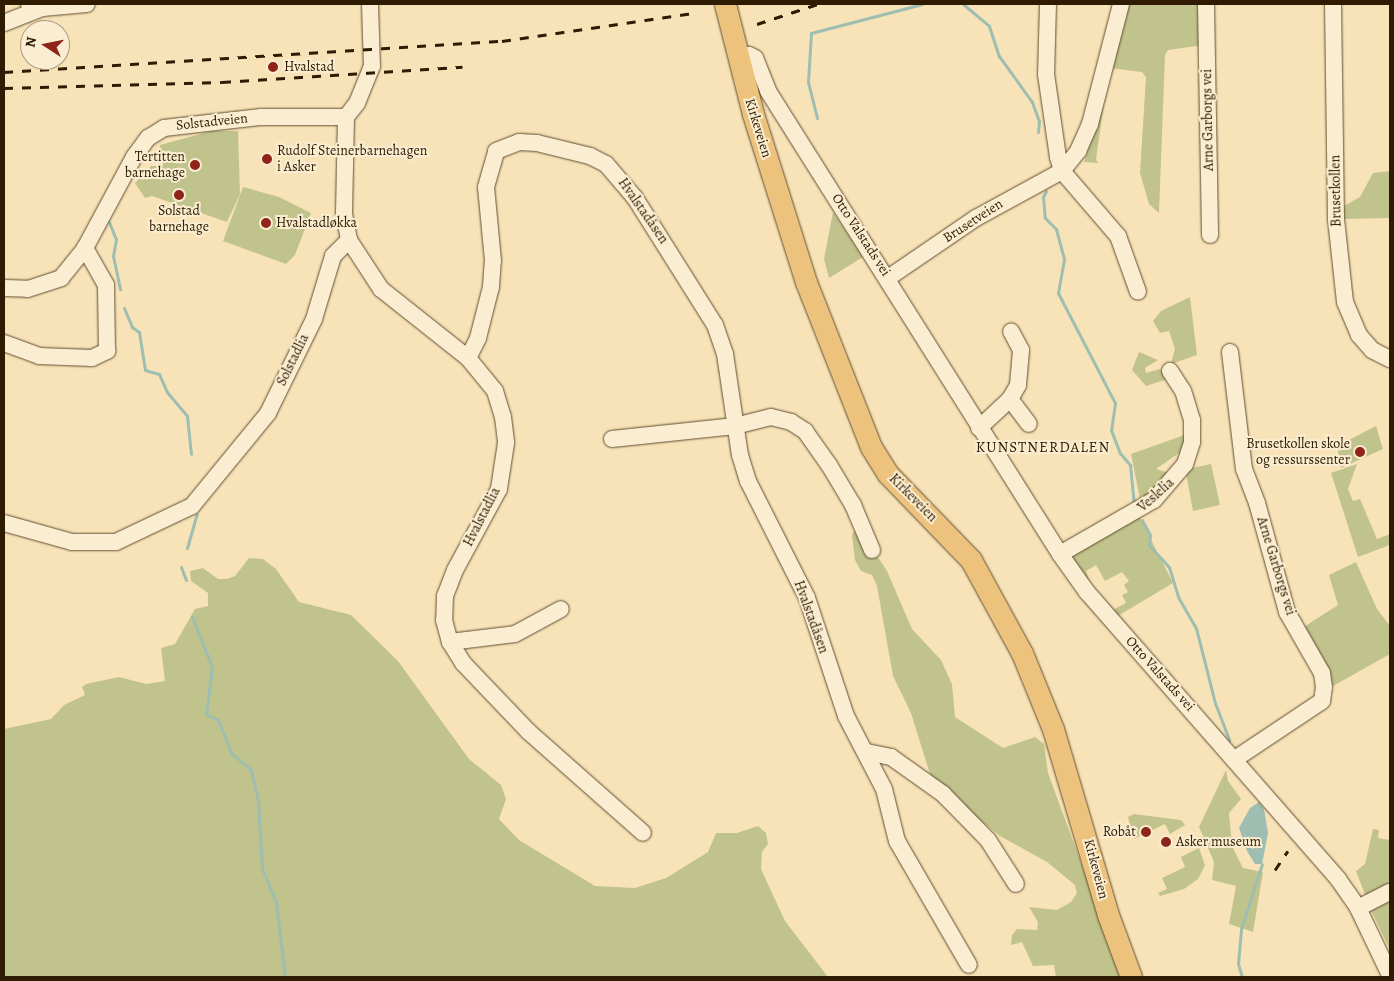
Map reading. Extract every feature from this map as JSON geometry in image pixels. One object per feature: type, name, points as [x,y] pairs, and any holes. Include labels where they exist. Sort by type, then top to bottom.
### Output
[{"type":"main road","name":"Kirkeveien","points":[[725,4],[737,58],[806,282],[871,447],[888,474],[971,560],[1019,648],[1046,708],[1108,915],[1132,977]]},
{"type":"street","points":[[4,23],[36,6],[87,4]]},
{"type":"street","points":[[349,240],[344,214],[346,117],[357,103],[372,66],[370,4]]},
{"type":"street","points":[[1048,4],[1046,74],[1049,114],[1062,171],[1118,236],[1138,292]]},
{"type":"street","name":"Brusetveien","points":[[888,278],[976,218],[1062,171],[1078,151],[1090,124],[1121,4]]},
{"type":"street","name":"Arne Garborgs vei","points":[[1206,4],[1210,235]]},
{"type":"street","name":"Brusetkollen","points":[[1333,4],[1336,219],[1345,302],[1359,335],[1372,350],[1390,359]]},
{"type":"street","name":"Otto Valstads vei","points":[[737,58],[755,58],[768,91],[888,278],[979,428],[1060,554],[1087,592],[1338,879],[1358,908],[1390,975]]},
{"type":"street","name":"Solstadveien","points":[[4,288],[28,289],[50,285],[71,268],[85,248],[134,156],[148,138],[164,128],[261,117],[346,117]]},
{"type":"street","name":"Hvalstadåsen","points":[[468,358],[478,338],[491,287],[493,261],[486,187],[496,151],[519,142],[562,148],[598,160],[622,179],[704,302],[725,354],[735,426],[748,481],[807,598],[839,698],[867,752],[908,864],[954,933],[970,964]]},
{"type":"street","name":"Hvalstadlia","points":[[349,240],[381,289],[468,358],[495,391],[506,443],[499,489],[454,570],[445,596],[444,620],[450,642],[463,663],[529,732],[643,833]]},
{"type":"street","name":"Solstadlia","points":[[4,522],[72,542],[110,542],[136,535],[192,506],[206,494],[235,450],[268,413],[314,319],[333,256],[349,240]]},
{"type":"street","points":[[4,343],[39,356],[92,358],[107,351],[106,285],[85,248]]},
{"type":"street","points":[[979,428],[1010,400],[1022,367],[1021,350],[1011,331]]},
{"type":"street","name":"Arne Garborgs vei","points":[[1230,352],[1244,469],[1257,503],[1287,612],[1322,673],[1324,687],[1322,700],[1235,760]]},
{"type":"street","name":"Veslelia","points":[[1060,554],[1154,500],[1185,464],[1192,442],[1192,420],[1183,391],[1170,371]]},
{"type":"street","points":[[1010,400],[1029,424]]},
{"type":"street","points":[[612,439],[735,426],[782,418],[805,432],[853,505],[872,550]]},
{"type":"street","points":[[450,642],[515,634],[561,609]]},
{"type":"street","points":[[867,752],[891,757],[944,794],[988,840],[1016,884]]},
{"type":"street","points":[[1358,908],[1390,892]]},
{"type":"green space","points":[[1126,4],[1203,4],[1204,45],[1168,50],[1165,55],[1159,213],[1149,204],[1140,173],[1146,77],[1142,72],[1110,68]]},
{"type":"green space","points":[[1104,103],[1096,159],[1098,163],[1084,162]]},
{"type":"green space","points":[[211,131],[238,131],[240,194],[227,222],[152,196],[145,198],[135,183],[151,166],[163,166],[160,145]]},
{"type":"green space","points":[[1390,171],[1390,218],[1344,219],[1344,206],[1360,197],[1373,173]]},
{"type":"green space","points":[[243,187],[279,197],[311,213],[295,255],[286,264],[223,241]]},
{"type":"green space","points":[[833,212],[863,257],[829,278],[824,259]]},
{"type":"green space","points":[[1190,297],[1197,355],[1171,364],[1175,349],[1169,331],[1160,333],[1153,321],[1161,311]]},
{"type":"green space","points":[[1139,352],[1158,360],[1145,368],[1146,373],[1160,369],[1171,378],[1146,386],[1132,370]]},
{"type":"green space","points":[[1376,426],[1383,449],[1341,468],[1337,446]]},
{"type":"green space","points":[[1190,433],[1182,458],[1179,453],[1156,469],[1170,473],[1160,490],[1140,499],[1131,454]]},
{"type":"green space","points":[[1211,464],[1220,505],[1193,511],[1186,473],[1192,468]]},
{"type":"green space","points":[[1357,464],[1348,489],[1353,501],[1360,499],[1377,539],[1390,534],[1390,545],[1358,557],[1331,473]]},
{"type":"green space","points":[[1139,516],[1173,583],[1116,617],[1111,611],[1126,603],[1122,595],[1128,592],[1124,585],[1129,581],[1122,572],[1105,581],[1096,565],[1086,571],[1090,583],[1072,561],[1076,552]]},
{"type":"green space","points":[[855,529],[860,530],[887,571],[912,629],[941,660],[952,684],[955,717],[1003,748],[1035,737],[1044,744],[1048,773],[1123,977],[1056,977],[1054,965],[1033,966],[1022,942],[1011,945],[1012,935],[1017,929],[1037,930],[1038,922],[1029,907],[1057,910],[1071,902],[1077,893],[1075,885],[1047,862],[1000,836],[940,788],[930,774],[911,713],[893,676],[877,586],[872,575],[861,571],[855,560],[852,535]]},
{"type":"green space","points":[[249,558],[263,559],[276,569],[299,602],[351,615],[398,661],[469,759],[501,785],[506,799],[499,819],[519,840],[595,886],[635,888],[666,878],[708,852],[716,833],[737,833],[758,826],[766,833],[768,844],[762,852],[761,869],[785,921],[828,977],[4,977],[4,729],[51,719],[64,705],[85,695],[82,687],[86,684],[119,677],[146,684],[165,681],[161,648],[175,644],[195,609],[208,606],[208,593],[191,581],[190,571],[203,568],[218,579],[227,579],[235,576]]},
{"type":"green space","points":[[1356,562],[1377,609],[1390,626],[1390,654],[1326,690],[1299,630],[1338,605],[1329,575]]},
{"type":"green space","points":[[1226,770],[1228,781],[1241,799],[1229,813],[1232,846],[1243,868],[1263,872],[1253,932],[1229,924],[1236,886],[1212,880],[1214,862],[1199,827]]},
{"type":"green space","points":[[1134,814],[1181,820],[1185,825],[1170,834],[1165,824],[1134,839],[1128,817]]},
{"type":"green space","points":[[1373,829],[1379,830],[1378,838],[1390,840],[1390,887],[1366,897],[1356,871],[1365,864]]},
{"type":"green space","points":[[1199,848],[1205,865],[1198,879],[1184,889],[1160,896],[1158,893],[1167,889],[1162,878],[1185,867],[1181,857]]},
{"type":"green space","points":[[1390,896],[1390,950],[1369,906]]},
{"type":"shaded area","points":[[1259,802],[1264,809],[1268,833],[1262,864],[1255,864],[1247,851],[1239,828],[1250,808]]},
{"type":"waterway","points":[[817,118],[808,82],[811,33],[922,4]]},
{"type":"waterway","points":[[963,4],[989,26],[999,56],[1032,102],[1039,121],[1038,132]]},
{"type":"waterway","points":[[1046,191],[1043,197],[1045,218],[1056,229],[1064,259],[1058,293],[1115,403],[1111,430],[1120,453],[1130,465],[1134,505]]},
{"type":"waterway","points":[[109,222],[116,239],[113,256],[120,289]]},
{"type":"waterway","points":[[124,308],[132,327],[139,332],[145,370],[159,374],[167,392],[187,416],[191,454]]},
{"type":"waterway","points":[[187,548],[197,514]]},
{"type":"waterway","points":[[1142,520],[1150,535],[1149,545],[1169,567],[1178,597],[1196,628],[1215,703],[1229,740]]},
{"type":"waterway","points":[[181,567],[186,580]]},
{"type":"waterway","points":[[192,617],[212,667],[206,714],[218,720],[231,753],[251,770],[258,801],[262,868],[276,902],[285,977]]},
{"type":"waterway","points":[[1242,977],[1238,964],[1241,929],[1262,864]]},
{"type":"railway","points":[[757,24],[818,4]]},
{"type":"railway","points":[[4,72],[502,41],[695,13]]},
{"type":"railway","points":[[4,88],[222,82],[463,67]]},
{"type":"railway","points":[[1275,870],[1288,851]]},
{"type":"place","name":"Hvalstad","points":[[273,67]]},
{"type":"place","name":"Rudolf Steinerbarnehagen i Asker","points":[[267,159]]},
{"type":"place","name":"Tertitten barnehage","points":[[195,165]]},
{"type":"place","name":"Solstad barnehage","points":[[179,195]]},
{"type":"place","name":"Hvalstadløkka","points":[[266,223]]},
{"type":"place","name":"Brusetkollen skole og ressurssenter","points":[[1360,452]]},
{"type":"place","name":"Robåt","points":[[1146,832]]},
{"type":"place","name":"Asker museum","points":[[1166,842]]},
{"type":"district","name":"KUNSTNERDALEN","points":[[1043,448]]}]
